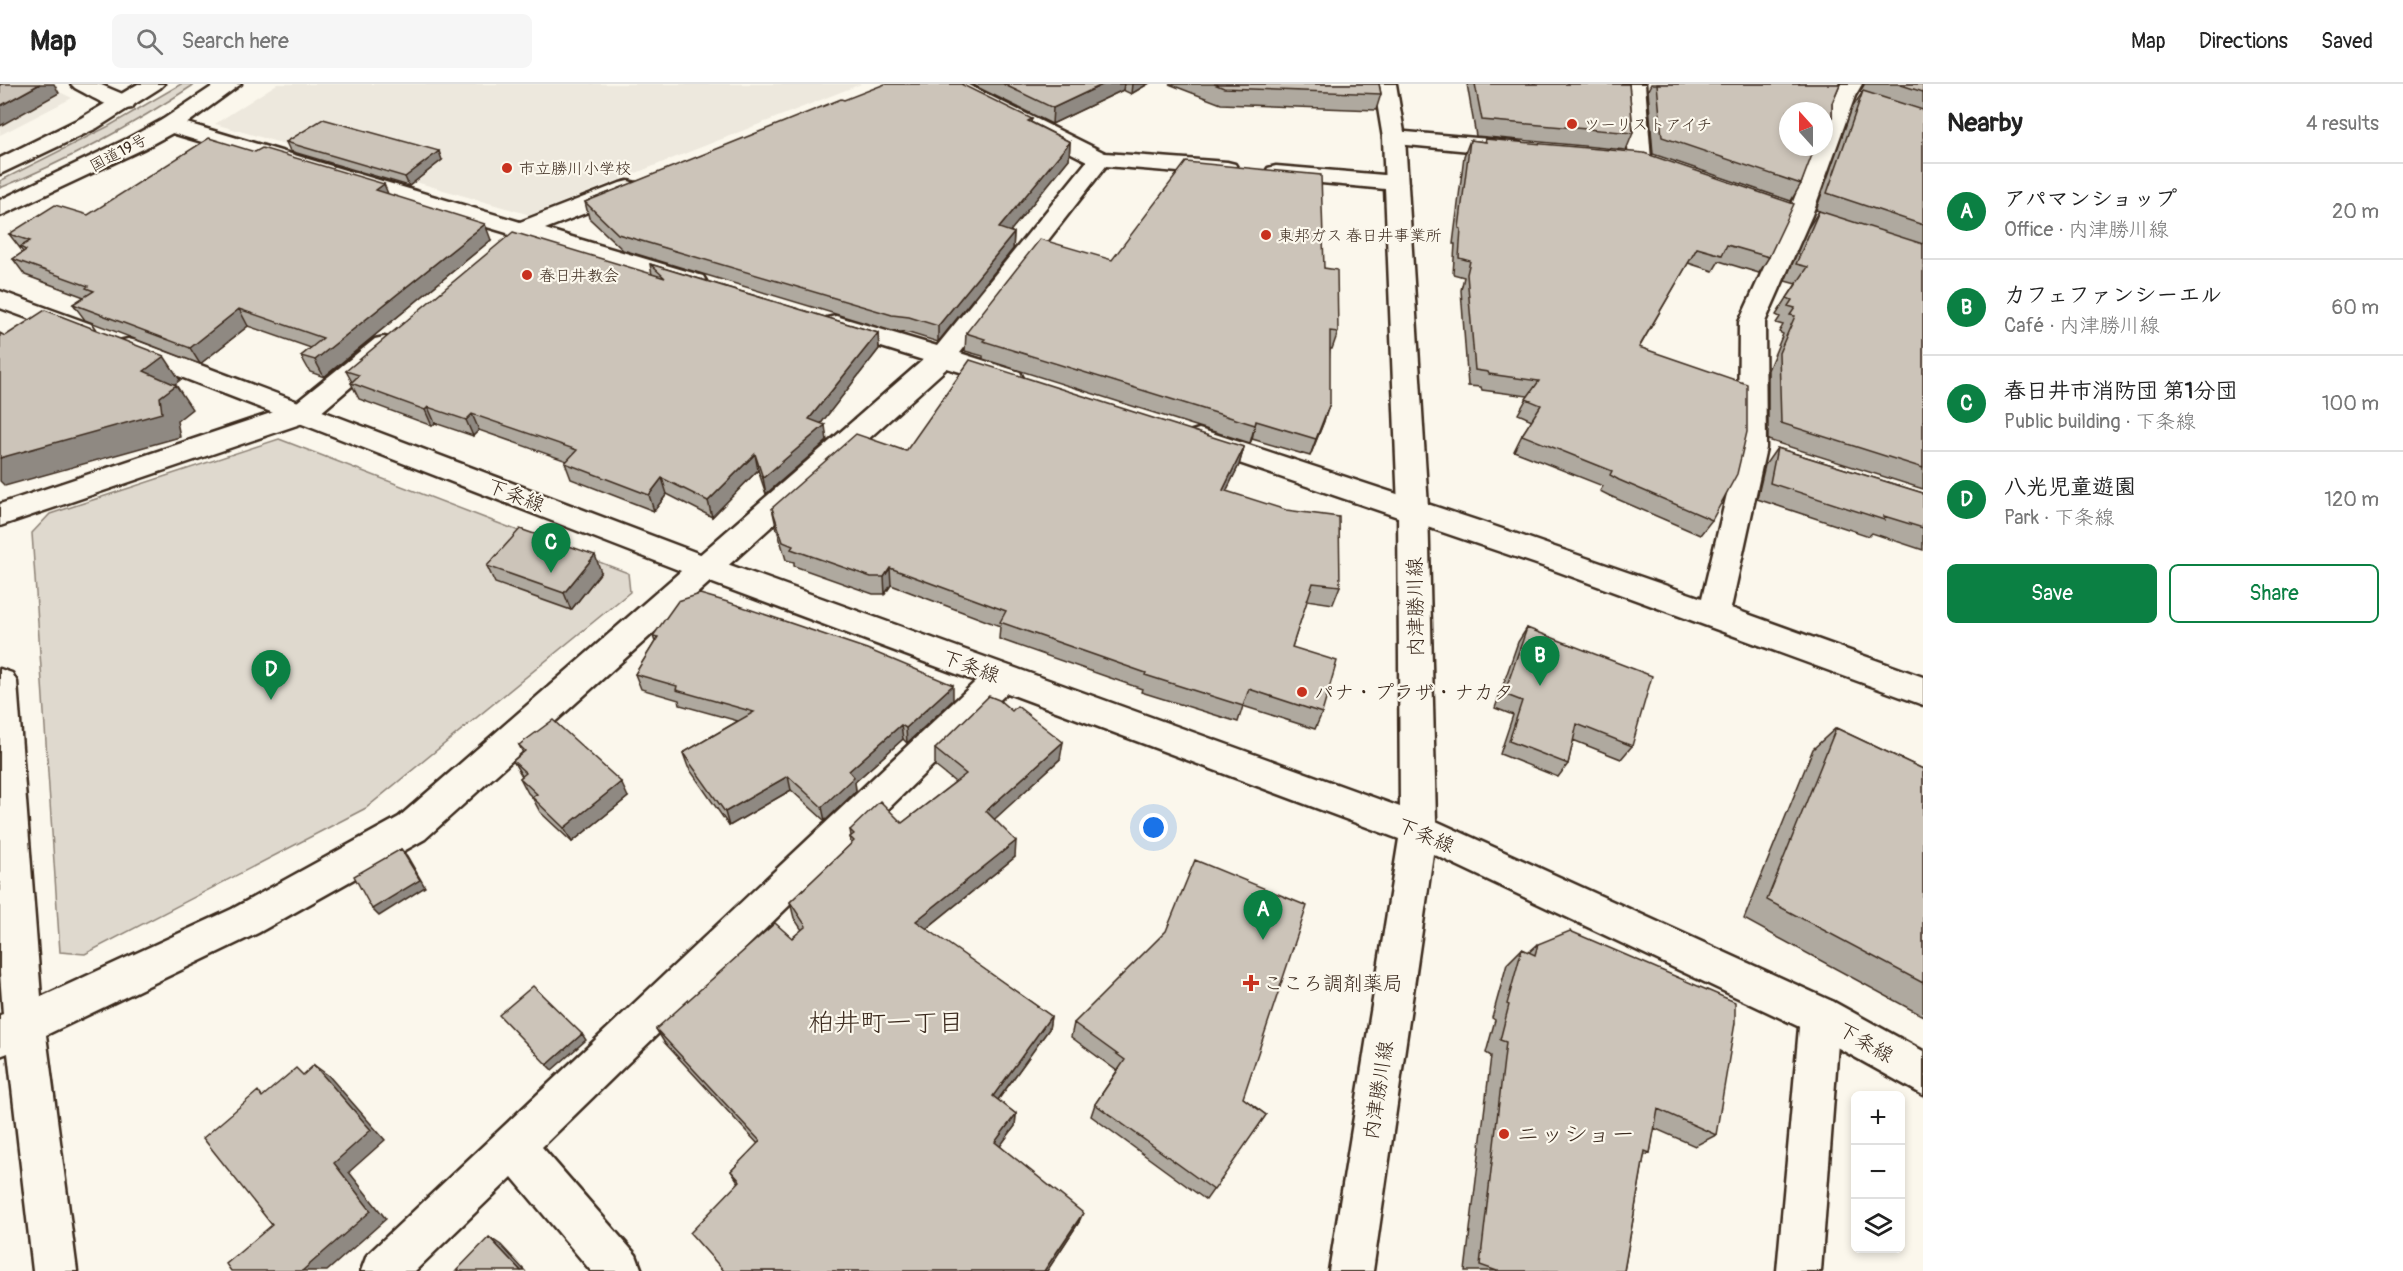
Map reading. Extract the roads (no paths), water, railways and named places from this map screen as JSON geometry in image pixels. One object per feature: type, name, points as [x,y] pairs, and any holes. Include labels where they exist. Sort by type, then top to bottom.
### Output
[{"type":"main road","points":[[82,84],[124,103]]},
{"type":"main road","points":[[0,167],[124,103],[153,84]]},
{"type":"main road","name":"国道19号","points":[[0,209],[98,164],[170,125],[230,84]]},
{"type":"main road","points":[[950,84],[1100,159],[1396,183]]},
{"type":"main road","name":"内津勝川線","points":[[1351,1271],[1418,830],[1413,507],[1394,138],[1385,84]]},
{"type":"main road","points":[[1616,158],[1651,163],[1634,84]]},
{"type":"main road","points":[[1714,613],[1763,451],[1752,322],[1854,94]]},
{"type":"main road","points":[[170,125],[514,237],[716,288]]},
{"type":"main road","points":[[1394,138],[1534,150]]},
{"type":"main road","points":[[12,1030],[245,921],[412,828],[944,357],[1100,159]]},
{"type":"main road","points":[[514,237],[653,178]]},
{"type":"main road","name":"下条線","points":[[0,299],[705,568],[1418,830],[1820,1016],[1923,1074]]},
{"type":"main road","points":[[819,319],[1033,386]]},
{"type":"main road","points":[[0,515],[302,413],[404,328]]},
{"type":"main road","points":[[1179,432],[1413,507],[1714,613],[1923,691]]},
{"type":"main road","points":[[383,1271],[1002,677]]},
{"type":"main road","points":[[0,682],[12,1030],[55,1271]]},
{"type":"main road","points":[[1799,1271],[1820,1016]]},
{"type":"main road","points":[[514,1146],[620,1271]]},
{"type":"place","name":"ツーリストアイチ","points":[[1572,124]]},
{"type":"place","name":"市立勝川小学校","points":[[507,168]]},
{"type":"place","name":"東邦ガス 春日井事業所","points":[[1266,235]]},
{"type":"place","name":"春日井教会","points":[[527,275]]},
{"type":"place","name":"春日井市消防団 第1分団","points":[[551,573]]},
{"type":"place","name":"カフェファンシーエル","points":[[1540,686]]},
{"type":"place","name":"パナ・プラザ・ナカタ","points":[[1302,692]]},
{"type":"place","name":"八光児童遊園","points":[[271,700]]},
{"type":"place","name":"アパマンショップ","points":[[1263,940]]},
{"type":"place","name":"こころ調剤薬局","points":[[1251,983]]},
{"type":"place","name":"ニッショー","points":[[1504,1134]]},
{"type":"district","name":"柏井町一丁目","points":[[886,1022]]}]
